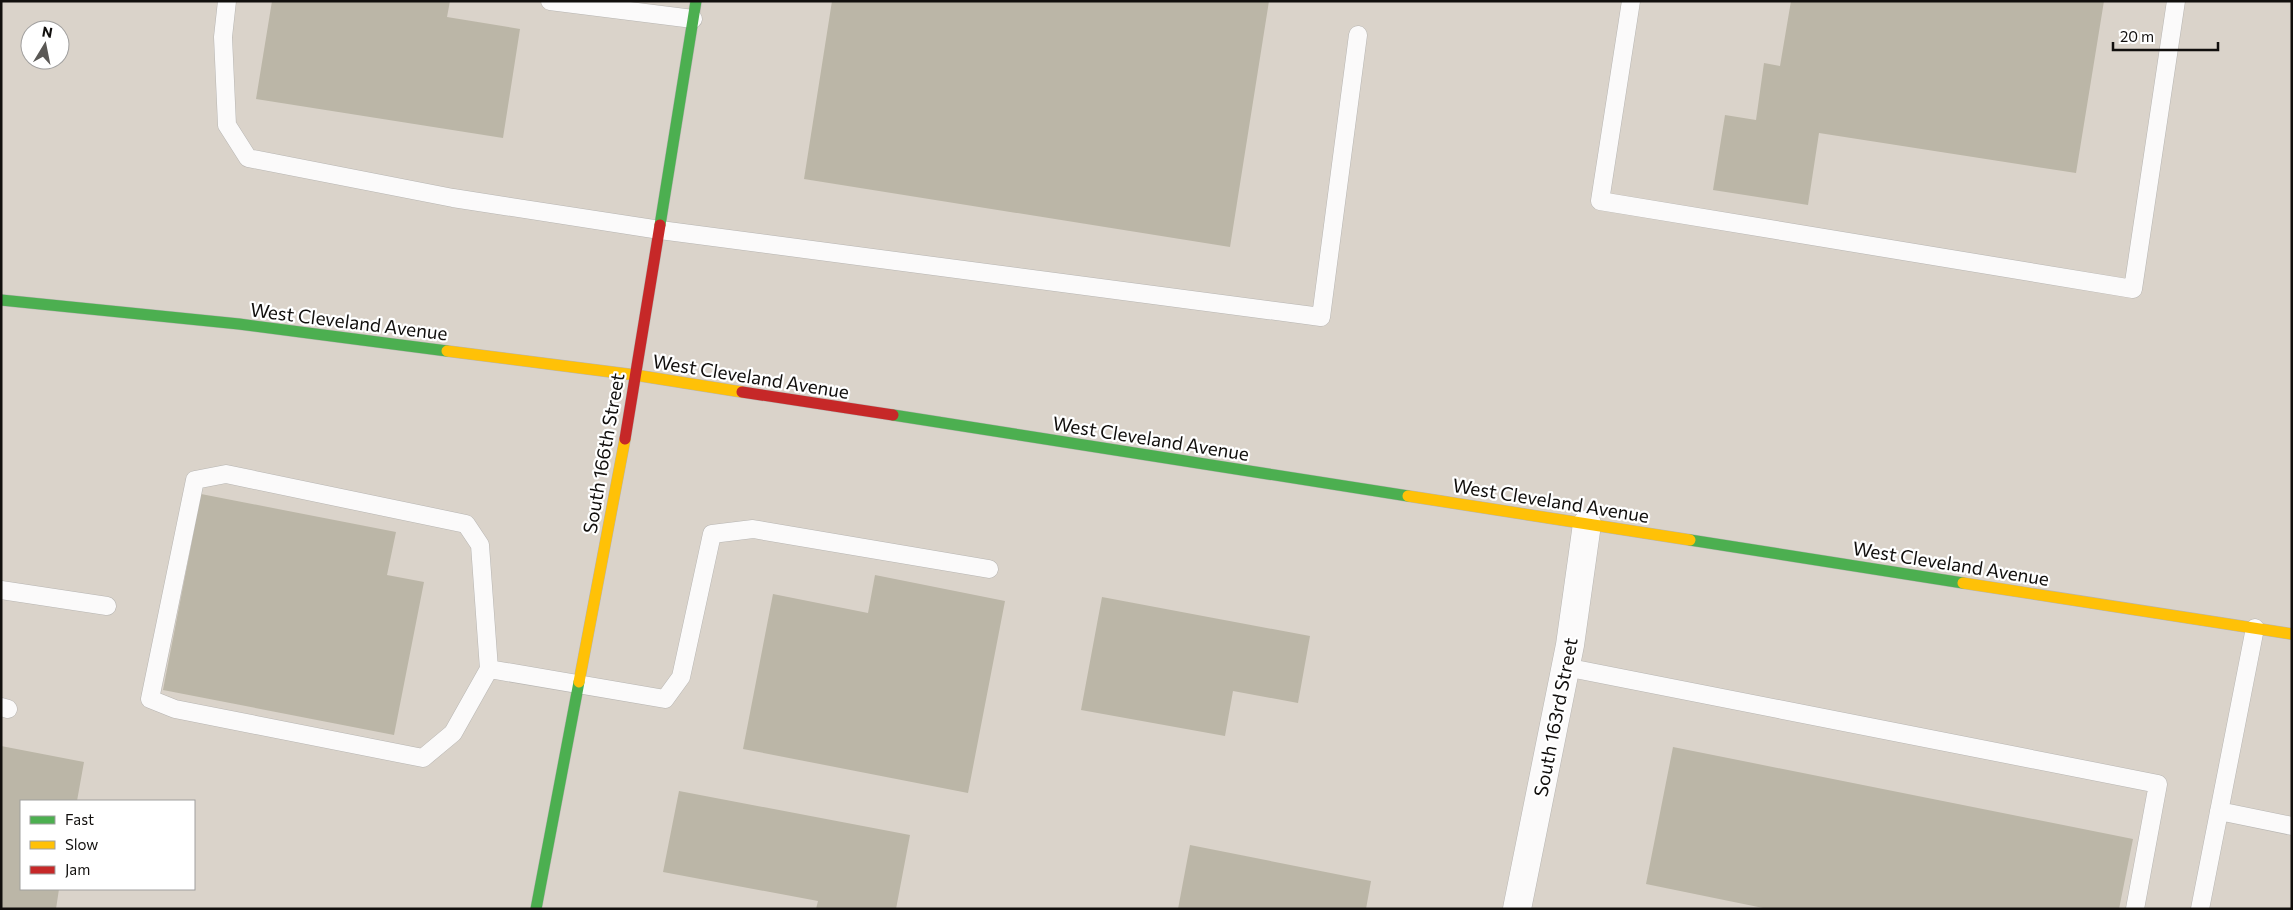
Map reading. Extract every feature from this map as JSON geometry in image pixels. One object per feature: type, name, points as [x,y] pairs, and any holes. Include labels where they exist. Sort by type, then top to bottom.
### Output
[{"type":"main road","name":"South 166th Street","points":[[536,909],[629,417],[634,375],[660,230],[696,1]]},
{"type":"main road","name":"West Cleveland Avenue","points":[[1,300],[239,324],[634,375],[2292,634]]},
{"type":"street","name":"South 163rd Street","points":[[1517,909],[1565,667],[1588,524]]},
{"type":"lane","points":[[227,1],[223,37],[227,124],[248,158],[453,198],[660,230],[1321,317],[1358,35]]},
{"type":"lane","points":[[550,1],[693,19]]},
{"type":"lane","points":[[1631,1],[1600,201],[2133,289],[2176,1]]},
{"type":"lane","points":[[226,474],[466,524],[480,545],[489,668],[453,733],[423,758],[175,708],[150,699],[195,480],[226,474]]},
{"type":"lane","points":[[489,668],[665,700],[681,678],[712,534],[753,529],[989,569]]},
{"type":"lane","points":[[1,590],[107,606]]},
{"type":"lane","points":[[2200,909],[2255,628]]},
{"type":"lane","points":[[1565,667],[2158,784],[2135,909]]},
{"type":"lane","points":[[2219,811],[2292,826]]},
{"type":"shaded area","points":[[1,1],[2292,1],[2292,909],[1,909]]},
{"type":"building","points":[[272,1],[450,1],[447,17],[520,29],[503,138],[256,99]]},
{"type":"building","points":[[832,1],[1269,1],[1230,247],[804,179]]},
{"type":"building","points":[[1791,1],[2104,1],[2076,173],[1819,133],[1808,205],[1713,190],[1725,115],[1756,120],[1764,63],[1780,66]]},
{"type":"building","points":[[201,494],[396,532],[387,575],[424,582],[394,735],[163,690]]},
{"type":"building","points":[[875,575],[1005,601],[968,793],[743,749],[773,594],[868,613]]},
{"type":"building","points":[[1102,597],[1310,636],[1298,703],[1233,691],[1225,736],[1081,710]]},
{"type":"building","points":[[1,746],[84,762],[77,800],[20,800],[20,890],[59,890],[56,909],[1,909]]},
{"type":"building","points":[[1673,747],[2133,839],[2119,909],[1768,909],[1646,884]]},
{"type":"building","points":[[679,791],[910,835],[896,909],[816,909],[818,901],[663,872]]},
{"type":"building","points":[[1190,845],[1371,881],[1366,909],[1178,909]]},
{"type":"traffic: fast","points":[[660,225],[696,1]]},
{"type":"traffic: fast","points":[[1,300],[239,324],[447,351]]},
{"type":"traffic: fast","points":[[893,415],[1408,496]]},
{"type":"traffic: fast","points":[[1690,540],[1963,583]]},
{"type":"traffic: fast","points":[[536,909],[579,682]]},
{"type":"traffic: slow","points":[[447,351],[635,375],[742,392]]},
{"type":"traffic: slow","points":[[579,682],[625,439]]},
{"type":"traffic: slow","points":[[1408,496],[1690,540]]},
{"type":"traffic: slow","points":[[1963,583],[2292,634]]},
{"type":"traffic: jam","points":[[625,439],[660,225]]},
{"type":"traffic: jam","points":[[742,392],[893,415]]}]
